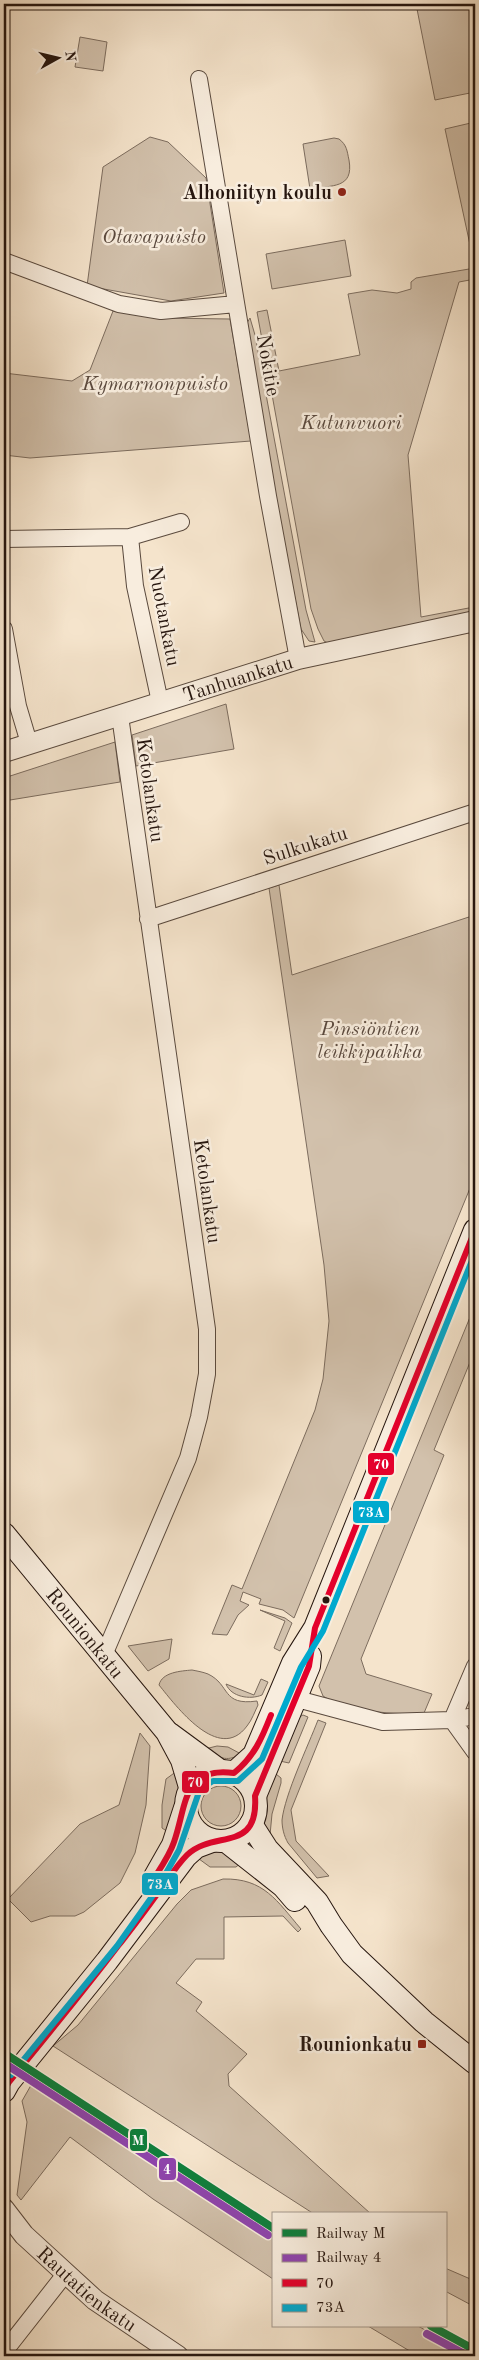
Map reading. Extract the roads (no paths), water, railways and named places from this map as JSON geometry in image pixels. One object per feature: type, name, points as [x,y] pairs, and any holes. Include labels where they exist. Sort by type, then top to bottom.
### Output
[{"type":"main road","points":[[255,1796],[287,1696],[293,1663],[315,1628],[475,1230]]},
{"type":"main road","name":"Rounionkatu","points":[[4,1534],[167,1732],[182,1760],[188,1797]]},
{"type":"main road","points":[[227,1772],[254,1755],[287,1696]]},
{"type":"main road","name":"Rounionkatu","points":[[167,1732],[227,1772]]},
{"type":"main road","points":[[4,2069],[123,1923],[156,1876],[173,1845],[188,1797],[198,1778],[208,1772],[227,1772],[250,1786],[255,1796],[256,1805],[252,1824],[236,1838],[196,1848],[186,1856],[107,1961],[9,2082],[4,2091]]},
{"type":"main road","points":[[188,1797],[187,1819],[193,1829],[202,1836],[219,1841],[283,1886],[306,1912],[331,1925]]},
{"type":"main road","points":[[252,1824],[266,1849],[317,1902],[352,1954],[424,2022],[475,2063]]},
{"type":"street","name":"Nokitie","points":[[199,79],[298,659]]},
{"type":"street","points":[[4,261],[119,304],[161,311],[236,304]]},
{"type":"street","points":[[4,539],[130,537],[181,522]]},
{"type":"street","name":"Nuotankatu","points":[[130,537],[139,603],[160,702]]},
{"type":"street","name":"Tanhuankatu","points":[[4,752],[298,659],[475,622]]},
{"type":"street","points":[[4,629],[18,706],[29,743]]},
{"type":"street","name":"Ketolankatu","points":[[104,1655],[188,1458],[199,1417],[207,1374],[207,1329],[120,716]]},
{"type":"street","name":"Sulkukatu","points":[[148,918],[475,812]]},
{"type":"street","points":[[452,1720],[475,1666]]},
{"type":"street","points":[[287,1696],[383,1722],[452,1720],[475,1716]]},
{"type":"street","points":[[452,1720],[475,1752]]},
{"type":"street","name":"Rautatienkatu","points":[[4,2209],[24,2234],[96,2300],[178,2356]]},
{"type":"street","name":"Rautatienkatu","points":[[4,2228],[24,2234]]},
{"type":"street","points":[[4,2352],[66,2273]]},
{"type":"rail line","name":"M","points":[[4,2053],[272,2227]]},
{"type":"rail line","name":"4","points":[[4,2063],[268,2235]]},
{"type":"rail line","name":"M","points":[[435,2328],[475,2350]]},
{"type":"rail line","name":"4","points":[[427,2334],[468,2356]]},
{"type":"place","name":"Alhoniityn koulu","points":[[342,192]]},
{"type":"place","name":"Rounionkatu","points":[[422,2044]]},
{"type":"park label","name":"Otavapuisto","points":[[154,236]]},
{"type":"park label","name":"Kymarnonpuisto","points":[[155,383]]},
{"type":"park label","name":"Kutunvuori","points":[[351,422]]},
{"type":"park label","name":"Pinsiöntien leikkipaikka","points":[[370,1040]]}]
